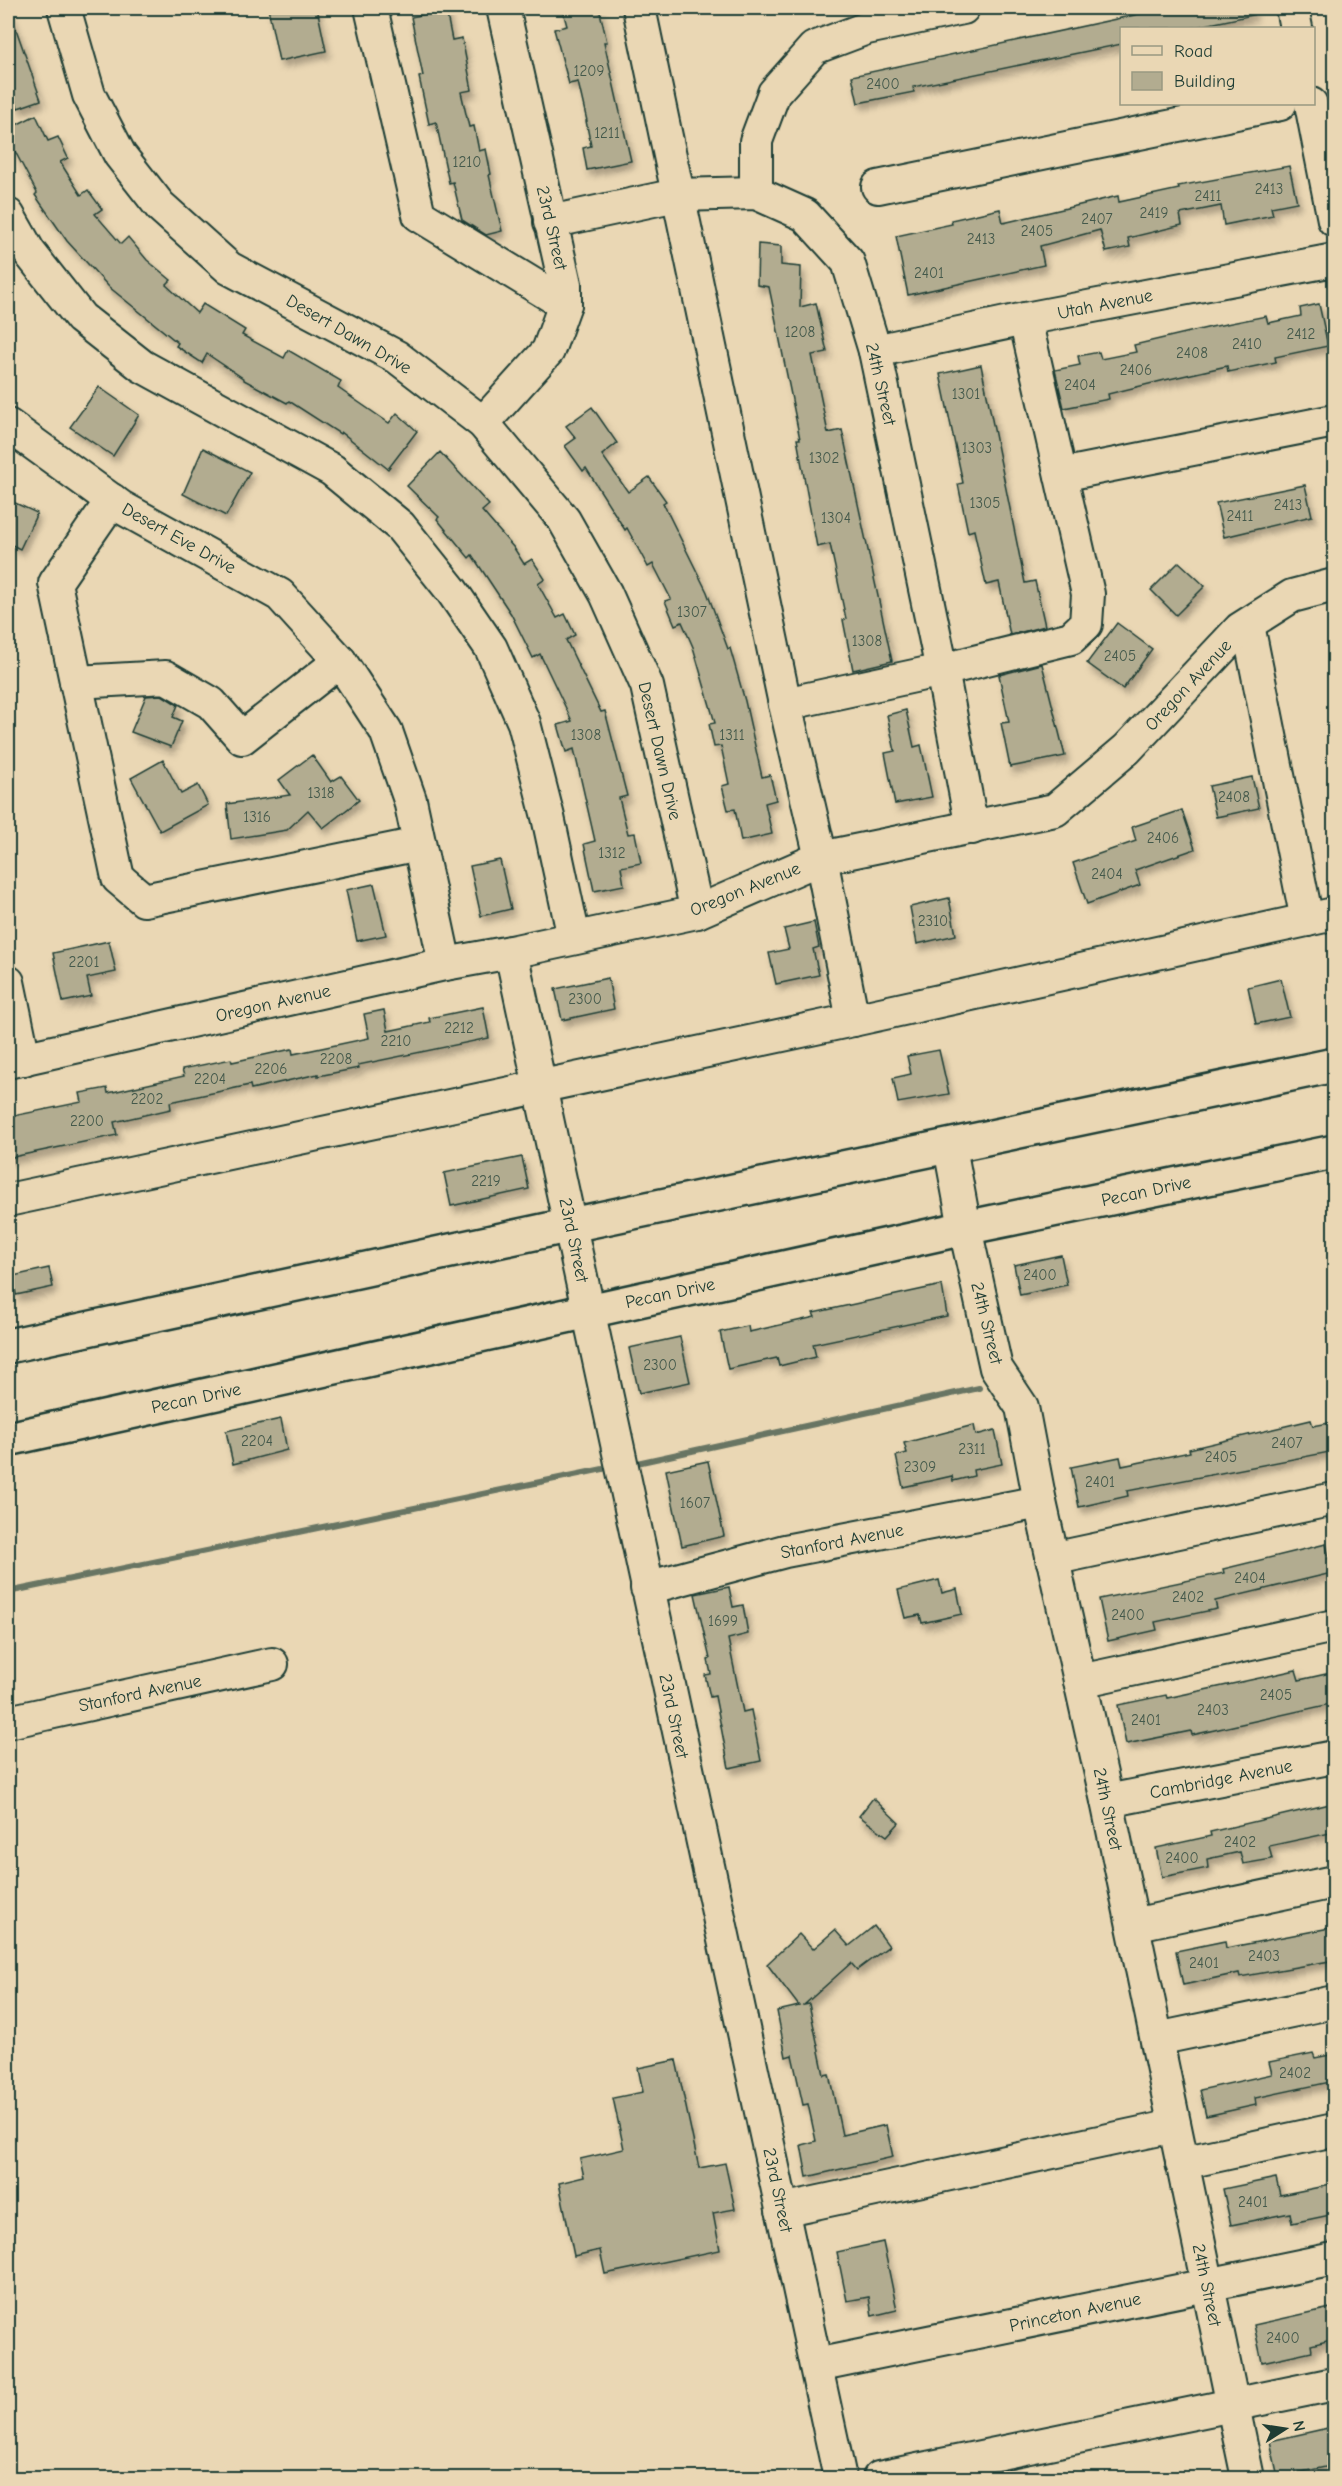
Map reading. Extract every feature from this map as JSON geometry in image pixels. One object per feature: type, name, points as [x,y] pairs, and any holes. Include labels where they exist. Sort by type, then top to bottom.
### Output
[{"type":"main road","points":[[8,1346],[1335,1065]]},
{"type":"main road","name":"Pecan Drive","points":[[8,1439],[965,1228],[1335,1152]]},
{"type":"street","name":"Desert Dawn Drive","points":[[64,8],[89,94],[120,155],[160,206],[230,268],[396,357],[483,423],[564,520],[606,594],[647,686],[697,912]]},
{"type":"street","points":[[371,8],[419,215],[565,304]]},
{"type":"street","name":"23rd Street","points":[[483,423],[548,351],[565,304],[565,284],[503,8]]},
{"type":"street","points":[[639,8],[784,704],[820,858],[853,1020]]},
{"type":"street","points":[[756,193],[756,141],[774,93],[814,48],[867,28],[963,8]]},
{"type":"street","points":[[1292,8],[1296,27]]},
{"type":"street","points":[[878,188],[1275,105]]},
{"type":"street","points":[[1311,105],[1335,220]]},
{"type":"street","name":"24th Street","points":[[550,222],[677,195],[756,193],[805,215],[848,262],[875,351],[942,670],[972,828]]},
{"type":"street","points":[[8,215],[29,252],[81,318],[142,366],[332,470],[400,526],[452,591],[491,648],[524,723],[548,817],[574,938]]},
{"type":"street","name":"Utah Avenue","points":[[875,351],[1025,319],[1335,260]]},
{"type":"street","points":[[784,704],[942,670],[1071,638],[1086,624],[1088,594],[1025,319]]},
{"type":"street","points":[[1061,475],[1335,421]]},
{"type":"street","name":"Desert Eve Drive","points":[[8,425],[112,500],[280,595],[340,661],[386,731],[410,800],[445,964]]},
{"type":"street","points":[[112,500],[55,583],[118,878],[144,900],[419,844]]},
{"type":"street","name":"Oregon Avenue","points":[[16,1060],[445,964],[697,912],[820,858],[1055,810],[1127,750],[1240,629],[1292,596],[1335,585]]},
{"type":"street","points":[[8,1200],[853,1020],[1321,917],[1248,625]]},
{"type":"street","points":[[76,682],[166,677],[211,703],[242,738],[340,661]]},
{"type":"street","name":"23rd Street","points":[[511,952],[840,2478]]},
{"type":"street","points":[[8,982],[16,1060]]},
{"type":"street","name":"24th Street","points":[[950,1147],[965,1228],[996,1368],[1022,1407],[1052,1559],[1107,1801],[1248,2478]]},
{"type":"street","points":[[1052,1559],[1335,1498]]},
{"type":"street","name":"Stanford Avenue","points":[[647,1587],[784,1551],[1040,1502]]},
{"type":"street","points":[[1080,1681],[1335,1626]]},
{"type":"street","name":"Stanford Avenue","points":[[8,1722],[272,1664]]},
{"type":"street","name":"Cambridge Avenue","points":[[1107,1801],[1335,1757]]},
{"type":"street","points":[[1133,1925],[1335,1882]]},
{"type":"street","points":[[1156,2039],[1335,2002]]},
{"type":"street","points":[[782,2210],[1174,2126]]},
{"type":"street","points":[[1182,2163],[1335,2130]]},
{"type":"street","name":"Princeton Avenue","points":[[816,2365],[1335,2259]]},
{"type":"street","points":[[879,2478],[1335,2384]]},
{"type":"building","points":[[268,8],[317,8],[326,51],[279,61]]},
{"type":"building","points":[[562,8],[599,8],[607,42],[604,42],[631,161],[587,170],[583,148],[591,146],[578,82],[569,84],[554,29],[567,26]]},
{"type":"building","points":[[1167,8],[1253,8],[1253,15],[1196,27],[1120,27],[1120,44],[913,87],[914,92],[858,103],[852,76]]},
{"type":"building","points":[[446,10],[452,40],[462,38],[472,90],[461,92],[469,127],[474,126],[479,151],[486,149],[491,174],[489,175],[502,231],[486,235],[462,220],[453,182],[449,183],[436,122],[429,124],[419,77],[423,76],[411,17]]},
{"type":"building","points":[[10,12],[41,100],[18,108],[8,82],[8,13]]},
{"type":"building","points":[[36,115],[48,141],[58,137],[68,158],[60,162],[81,195],[88,190],[102,209],[95,214],[121,244],[128,237],[147,260],[171,280],[166,285],[197,313],[203,304],[245,330],[242,335],[284,358],[288,350],[341,381],[338,388],[389,423],[397,413],[417,431],[388,469],[341,432],[340,434],[289,401],[287,403],[244,380],[207,354],[202,363],[176,346],[178,343],[109,287],[67,241],[35,195],[37,193],[8,138],[8,129]]},
{"type":"building","points":[[1289,166],[1297,202],[1271,207],[1273,215],[1224,225],[1221,206],[1180,214],[1182,225],[1128,238],[1130,247],[1106,252],[1100,230],[1040,246],[1044,265],[908,295],[896,236],[952,224],[951,220],[1000,209],[1003,223],[1118,196],[1119,202],[1179,189],[1178,186]]},
{"type":"building","points":[[758,244],[781,246],[781,265],[801,267],[800,307],[816,303],[827,352],[812,355],[828,433],[842,430],[892,661],[853,670],[843,620],[846,619],[830,544],[817,547],[797,439],[800,439],[769,287],[757,285]]},
{"type":"building","points":[[1319,304],[1328,346],[1275,357],[1276,362],[1228,372],[1227,366],[1165,380],[1108,394],[1109,399],[1064,408],[1055,370],[1080,365],[1078,356],[1099,352],[1101,359],[1136,352],[1134,345],[1266,316],[1268,323],[1301,316],[1300,308]]},
{"type":"building","points":[[981,365],[1025,583],[1035,581],[1045,626],[1010,635],[999,582],[986,585],[974,530],[968,532],[958,484],[963,483],[940,374]]},
{"type":"building","points":[[99,387],[139,415],[113,456],[70,427]]},
{"type":"building","points":[[592,407],[617,443],[602,455],[628,492],[649,477],[666,501],[663,503],[707,592],[728,649],[730,648],[762,777],[770,775],[776,800],[765,803],[772,834],[741,841],[735,809],[728,810],[722,786],[729,784],[721,746],[714,747],[709,724],[715,723],[693,647],[682,622],[675,625],[665,601],[671,599],[653,564],[648,567],[627,528],[625,530],[586,468],[583,471],[565,446],[576,438],[566,426]]},
{"type":"building","points":[[203,448],[250,472],[226,516],[183,494]]},
{"type":"building","points":[[440,452],[489,505],[482,511],[514,548],[524,564],[532,559],[545,579],[538,584],[557,618],[565,614],[575,635],[566,640],[601,712],[605,711],[627,796],[619,798],[628,834],[635,833],[641,863],[621,867],[624,885],[594,891],[584,844],[595,841],[574,749],[566,752],[558,725],[572,721],[540,654],[533,658],[511,614],[472,555],[469,558],[437,519],[439,517],[407,486]]},
{"type":"building","points":[[1305,485],[1312,516],[1224,537],[1216,503]]},
{"type":"building","points":[[13,502],[37,513],[20,549],[8,543],[8,514]]},
{"type":"building","points":[[1179,562],[1205,586],[1176,615],[1151,590]]},
{"type":"building","points":[[1117,623],[1152,649],[1123,689],[1087,663]]},
{"type":"building","points":[[1042,664],[1065,756],[1010,767],[1001,723],[1009,722],[999,675]]},
{"type":"building","points":[[162,695],[178,705],[173,717],[182,721],[171,747],[131,732],[146,696]]},
{"type":"building","points":[[906,710],[914,747],[921,745],[932,797],[895,804],[885,753],[895,751],[887,715]]},
{"type":"building","points":[[312,755],[331,782],[341,776],[359,800],[323,828],[308,810],[287,830],[231,839],[227,804],[290,795],[279,780]]},
{"type":"building","points":[[163,760],[181,794],[198,785],[208,805],[160,831],[131,778]]},
{"type":"building","points":[[1252,777],[1259,808],[1216,817],[1209,786]]},
{"type":"building","points":[[1182,810],[1195,849],[1135,870],[1140,885],[1087,904],[1073,863],[1136,841],[1132,827]]},
{"type":"building","points":[[500,860],[511,909],[481,916],[470,866]]},
{"type":"building","points":[[374,884],[386,935],[357,941],[346,890]]},
{"type":"building","points":[[949,898],[956,935],[917,944],[910,907]]},
{"type":"building","points":[[814,922],[819,947],[813,949],[819,975],[776,984],[769,953],[789,949],[784,929]]},
{"type":"building","points":[[109,941],[116,972],[87,978],[91,996],[63,1002],[53,953]]},
{"type":"building","points":[[608,978],[614,1009],[562,1020],[555,989]]},
{"type":"building","points":[[1281,979],[1290,1017],[1256,1024],[1248,987]]},
{"type":"building","points":[[483,1007],[489,1038],[358,1065],[359,1068],[318,1076],[318,1074],[251,1089],[250,1085],[170,1102],[171,1109],[114,1122],[117,1135],[8,1158],[8,1117],[82,1102],[80,1093],[107,1088],[108,1093],[184,1076],[182,1069],[231,1059],[232,1062],[292,1049],[293,1054],[369,1038],[364,1014],[384,1010],[388,1031],[430,1022],[429,1018]]},
{"type":"building","points":[[939,1050],[949,1094],[898,1103],[893,1078],[911,1074],[907,1056]]},
{"type":"building","points":[[522,1157],[529,1189],[451,1206],[444,1173]]},
{"type":"building","points":[[1061,1255],[1067,1285],[1020,1295],[1014,1265]]},
{"type":"building","points":[[49,1268],[53,1287],[16,1295],[13,1276]]},
{"type":"building","points":[[942,1285],[947,1316],[813,1344],[816,1357],[779,1366],[777,1358],[728,1369],[720,1332],[748,1326],[749,1332],[815,1317],[813,1313]]},
{"type":"building","points":[[680,1337],[690,1382],[639,1393],[629,1348]]},
{"type":"building","points":[[281,1419],[287,1450],[233,1464],[226,1431]]},
{"type":"building","points":[[1311,1420],[1313,1426],[1335,1422],[1335,1451],[1127,1491],[1128,1496],[1079,1507],[1071,1467],[1120,1457],[1122,1466],[1190,1452],[1189,1449]]},
{"type":"building","points":[[974,1425],[976,1435],[995,1430],[1002,1464],[973,1470],[974,1476],[953,1481],[952,1476],[903,1487],[896,1456],[907,1453],[904,1443]]},
{"type":"building","points":[[708,1461],[724,1536],[682,1546],[666,1470]]},
{"type":"building","points":[[1326,1544],[1332,1573],[1215,1601],[1217,1609],[1155,1622],[1157,1630],[1108,1641],[1099,1599],[1224,1573],[1223,1569]]},
{"type":"building","points":[[939,1580],[942,1593],[957,1589],[962,1614],[922,1623],[920,1615],[905,1618],[898,1590]]},
{"type":"building","points":[[729,1587],[733,1607],[743,1605],[748,1634],[728,1639],[743,1712],[751,1710],[761,1761],[729,1768],[715,1696],[710,1697],[705,1675],[711,1674],[708,1660],[710,1659],[695,1594]]},
{"type":"building","points":[[1296,1670],[1299,1680],[1335,1672],[1335,1703],[1192,1735],[1191,1731],[1126,1744],[1118,1705],[1166,1695],[1167,1698]]},
{"type":"building","points":[[873,1798],[899,1823],[887,1836],[859,1816]]},
{"type":"building","points":[[1330,1804],[1335,1832],[1269,1846],[1272,1859],[1243,1864],[1240,1852],[1207,1859],[1208,1868],[1162,1877],[1156,1848],[1211,1836],[1210,1832]]},
{"type":"building","points":[[874,1926],[889,1946],[857,1970],[851,1963],[804,2005],[809,2004],[824,2075],[829,2074],[842,2135],[886,2125],[893,2157],[807,2177],[801,2145],[816,2141],[808,2104],[803,2105],[792,2055],[786,2057],[777,2011],[799,2006],[767,1964],[799,1934],[813,1949],[835,1930],[849,1946]]},
{"type":"building","points":[[1335,1927],[1335,1960],[1240,1977],[1239,1973],[1183,1985],[1176,1951],[1225,1941],[1226,1948]]},
{"type":"building","points":[[1313,2053],[1315,2058],[1335,2054],[1335,2081],[1255,2098],[1256,2105],[1206,2116],[1200,2090],[1272,2074],[1269,2062]]},
{"type":"building","points":[[676,2060],[699,2168],[725,2163],[735,2209],[713,2213],[720,2250],[605,2274],[600,2250],[574,2256],[559,2183],[584,2177],[580,2159],[624,2149],[613,2098],[643,2092],[638,2068]]},
{"type":"building","points":[[1276,2178],[1280,2195],[1335,2184],[1335,2214],[1292,2223],[1290,2213],[1231,2225],[1223,2189]]},
{"type":"building","points":[[883,2242],[897,2310],[872,2316],[869,2297],[847,2301],[837,2252]]},
{"type":"building","points":[[1335,2307],[1335,2339],[1311,2345],[1312,2351],[1262,2362],[1254,2325]]},
{"type":"building","points":[[1328,2428],[1335,2465],[1278,2477],[1270,2441]]},
{"type":"waterway","points":[[637,1463],[979,1388]]},
{"type":"waterway","points":[[8,1592],[603,1469]]}]
